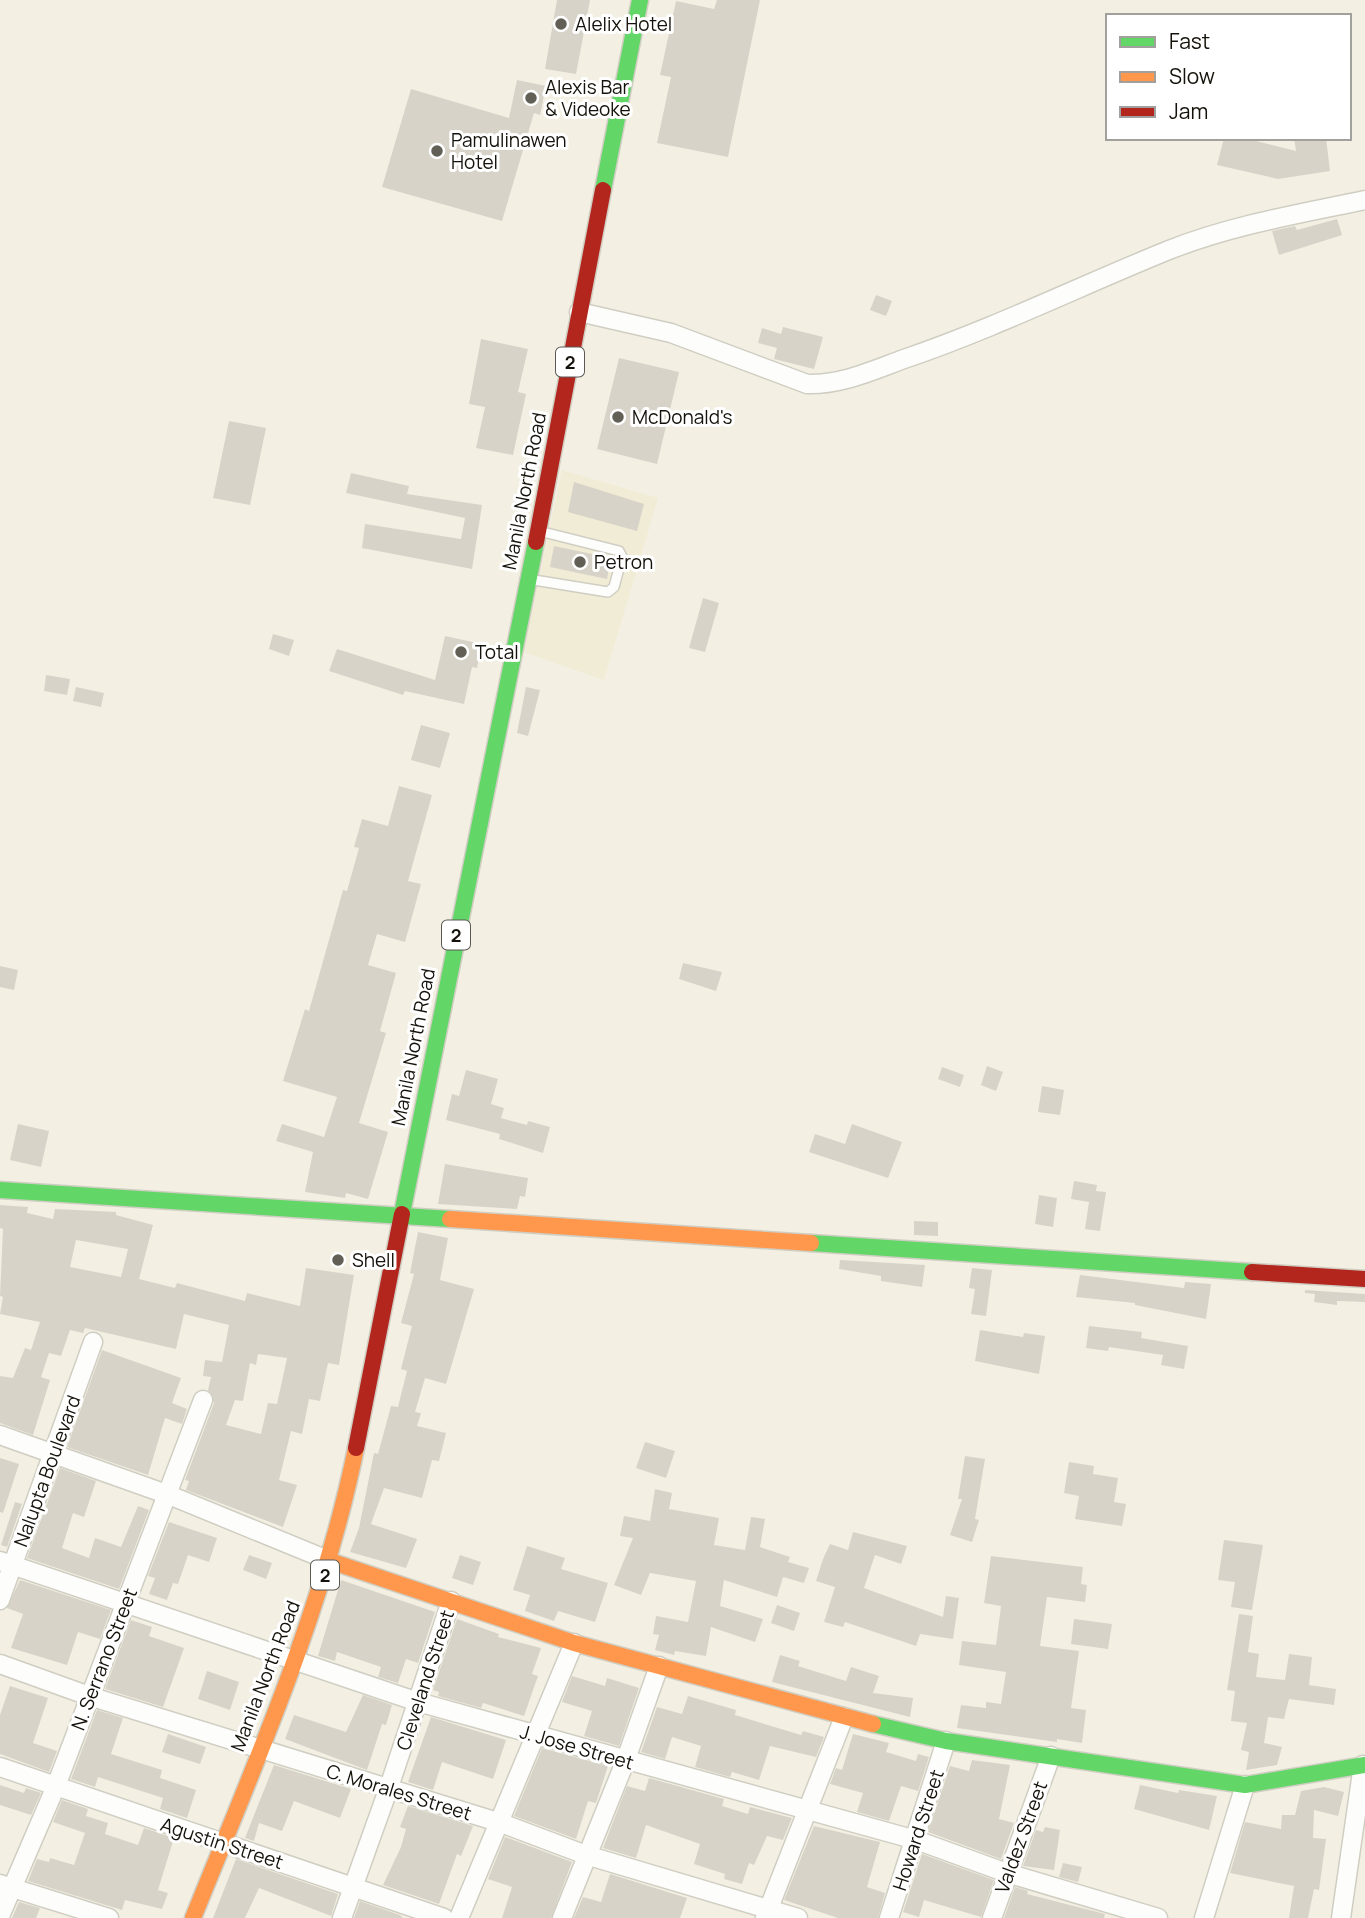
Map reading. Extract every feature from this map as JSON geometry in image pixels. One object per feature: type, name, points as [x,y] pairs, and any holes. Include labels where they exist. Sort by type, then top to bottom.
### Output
[{"type":"main road","name":"Manila North Road","points":[[193,1918],[260,1750],[330,1561],[346,1497],[538,531],[640,0]]},
{"type":"main road","points":[[0,1190],[1365,1279]]},
{"type":"main road","points":[[330,1561],[574,1643],[844,1717],[946,1741],[1245,1785],[1364,1765]]},
{"type":"street","points":[[579,312],[671,333],[807,384],[825,384],[856,377],[965,338],[1171,250],[1208,237],[1365,200]]},
{"type":"street","name":"Nalupta Boulevard","points":[[0,1600],[7,1564],[55,1454],[93,1342]]},
{"type":"street","name":"N. Serrano Street","points":[[0,1916],[6,1886],[56,1786],[203,1400]]},
{"type":"street","points":[[0,1435],[169,1495],[330,1561]]},
{"type":"street","name":"J. Jose Street","points":[[7,1564],[418,1702],[625,1762],[916,1840],[1106,1910],[1157,1918]]},
{"type":"street","name":"Cleveland Street","points":[[342,1918],[451,1601]]},
{"type":"street","points":[[459,1918],[538,1735],[574,1643]]},
{"type":"street","name":"C. Morales Street","points":[[0,1664],[89,1696],[501,1823],[586,1855],[766,1913],[798,1918]]},
{"type":"street","points":[[562,1918],[625,1762],[659,1666]]},
{"type":"street","points":[[766,1913],[844,1717]]},
{"type":"street","name":"Howard Street","points":[[889,1918],[946,1741]]},
{"type":"street","name":"Valdez Street","points":[[992,1918],[1051,1756]]},
{"type":"street","points":[[1340,1918],[1364,1765]]},
{"type":"street","name":"Agustin Street","points":[[0,1767],[444,1918]]},
{"type":"street","points":[[1204,1918],[1245,1785]]},
{"type":"street","points":[[6,1886],[110,1918]]},
{"type":"lane","points":[[528,579],[608,592],[614,587],[622,557],[620,551],[538,531]]},
{"type":"shaded area","points":[[562,470],[658,498],[604,680],[523,652]]},
{"type":"building","points":[[557,0],[590,0],[576,74],[545,69]]},
{"type":"building","points":[[717,0],[760,0],[728,157],[657,143],[671,77],[660,75],[676,1],[714,9]]},
{"type":"building","points":[[517,80],[546,86],[540,115],[534,113],[502,221],[382,187],[411,89],[509,118]]},
{"type":"building","points":[[1223,140],[1252,140],[1296,151],[1294,140],[1326,140],[1330,171],[1278,179],[1217,165]]},
{"type":"building","points":[[1337,219],[1342,235],[1279,255],[1272,231],[1295,226],[1297,230]]},
{"type":"building","points":[[876,295],[892,301],[886,316],[870,310]]},
{"type":"building","points":[[783,327],[823,337],[814,369],[774,359],[777,348],[758,343],[762,328],[781,334]]},
{"type":"building","points":[[481,339],[528,349],[518,392],[526,394],[513,455],[476,448],[485,407],[469,404]]},
{"type":"building","points":[[619,358],[679,372],[657,464],[597,449]]},
{"type":"building","points":[[229,421],[266,428],[250,505],[213,498]]},
{"type":"building","points":[[351,473],[409,486],[407,494],[482,505],[472,569],[362,548],[365,524],[461,539],[465,518],[346,493]]},
{"type":"building","points":[[574,482],[644,504],[637,531],[568,512]]},
{"type":"building","name":"Petron","points":[[554,546],[611,558],[607,579],[550,567]]},
{"type":"building","points":[[703,598],[719,603],[705,652],[689,648]]},
{"type":"building","points":[[273,634],[294,640],[289,656],[269,649]]},
{"type":"building","points":[[445,636],[482,644],[477,668],[472,667],[464,704],[405,691],[403,695],[329,671],[337,649],[435,680]]},
{"type":"building","points":[[46,675],[70,679],[67,695],[44,691]]},
{"type":"building","points":[[76,687],[104,693],[101,707],[73,701]]},
{"type":"building","points":[[526,687],[540,690],[528,736],[517,733]]},
{"type":"building","points":[[421,725],[450,733],[440,768],[411,760]]},
{"type":"building","points":[[399,786],[432,795],[408,881],[421,884],[405,942],[377,934],[368,965],[396,973],[380,1031],[386,1033],[359,1123],[388,1132],[368,1199],[346,1193],[345,1198],[305,1192],[313,1152],[276,1141],[282,1124],[324,1137],[337,1097],[283,1081],[305,1009],[309,1011],[343,890],[347,891],[359,848],[354,847],[362,819],[388,826]]},
{"type":"building","points":[[683,963],[722,972],[716,991],[679,979]]},
{"type":"building","points":[[0,966],[18,970],[14,990],[0,987]]},
{"type":"building","points":[[987,1066],[1003,1072],[996,1091],[981,1085]]},
{"type":"building","points":[[942,1067],[964,1075],[960,1087],[938,1079]]},
{"type":"building","points":[[466,1070],[498,1079],[491,1104],[504,1108],[501,1118],[527,1125],[528,1121],[550,1127],[543,1153],[499,1139],[500,1134],[446,1120],[452,1094],[459,1096]]},
{"type":"building","points":[[1042,1086],[1064,1090],[1060,1115],[1038,1112]]},
{"type":"building","points":[[18,1124],[49,1131],[41,1167],[10,1160]]},
{"type":"building","points":[[852,1124],[902,1142],[888,1178],[809,1152],[815,1134],[845,1144]]},
{"type":"building","points":[[445,1164],[528,1178],[525,1197],[520,1196],[517,1209],[438,1204]]},
{"type":"building","points":[[1074,1181],[1097,1185],[1096,1191],[1106,1192],[1100,1231],[1085,1229],[1089,1202],[1071,1199]]},
{"type":"building","points":[[1039,1195],[1057,1198],[1053,1227],[1035,1224]]},
{"type":"building","points":[[0,1205],[28,1207],[27,1213],[53,1219],[55,1209],[116,1212],[116,1215],[153,1225],[139,1279],[175,1288],[177,1283],[245,1301],[247,1293],[300,1306],[306,1268],[354,1275],[339,1365],[328,1363],[320,1401],[309,1399],[302,1434],[291,1431],[279,1480],[297,1485],[283,1527],[186,1490],[189,1481],[185,1480],[214,1403],[208,1390],[211,1377],[203,1376],[205,1360],[222,1362],[229,1325],[184,1314],[176,1349],[85,1328],[83,1333],[70,1330],[61,1356],[49,1353],[41,1377],[50,1380],[33,1435],[0,1423],[0,1376],[13,1378],[25,1348],[31,1350],[40,1322],[0,1314],[3,1297],[0,1296],[3,1229],[0,1228]],"holes":[[[76,1240],[128,1249],[121,1277],[70,1267]],[[258,1354],[287,1358],[277,1404],[268,1403],[261,1434],[226,1425],[235,1400],[243,1401],[250,1363],[256,1365]]]},
{"type":"building","points":[[914,1221],[938,1222],[938,1236],[914,1235]]},
{"type":"building","points":[[418,1232],[448,1238],[440,1280],[474,1289],[446,1384],[425,1378],[415,1412],[421,1413],[417,1426],[446,1433],[439,1461],[432,1460],[422,1498],[384,1488],[371,1524],[417,1539],[406,1568],[350,1552],[359,1528],[374,1453],[378,1454],[391,1406],[398,1407],[407,1371],[401,1369],[412,1326],[401,1323],[414,1274],[410,1273]]},
{"type":"building","points":[[840,1260],[925,1265],[922,1287],[881,1281],[881,1276],[839,1269]]},
{"type":"building","points":[[972,1268],[992,1270],[986,1316],[971,1314],[975,1289],[969,1288]]},
{"type":"building","points":[[1080,1275],[1184,1288],[1185,1282],[1211,1284],[1206,1319],[1135,1303],[1076,1297]]},
{"type":"building","points":[[1305,1290],[1365,1294],[1365,1302],[1337,1301],[1337,1305],[1314,1302],[1315,1294],[1305,1293]]},
{"type":"building","points":[[1089,1326],[1142,1332],[1141,1338],[1188,1346],[1184,1369],[1161,1365],[1163,1355],[1109,1347],[1108,1351],[1086,1348]]},
{"type":"building","points":[[980,1330],[1023,1337],[1024,1333],[1045,1336],[1039,1374],[975,1361]]},
{"type":"building","points":[[102,1350],[181,1378],[172,1403],[187,1409],[182,1424],[165,1418],[148,1475],[67,1447]]},
{"type":"building","points":[[645,1442],[675,1451],[666,1478],[636,1468]]},
{"type":"building","points":[[965,1456],[985,1459],[975,1519],[979,1520],[972,1542],[950,1535],[962,1499],[958,1499]]},
{"type":"building","points":[[0,1458],[19,1464],[3,1513],[0,1512]]},
{"type":"building","points":[[1069,1462],[1094,1466],[1093,1474],[1118,1478],[1114,1502],[1126,1504],[1122,1526],[1075,1519],[1079,1496],[1064,1493]]},
{"type":"building","points":[[60,1468],[96,1481],[84,1517],[73,1513],[62,1548],[89,1558],[95,1538],[121,1547],[138,1506],[149,1510],[119,1589],[27,1558]]},
{"type":"building","points":[[655,1489],[672,1493],[669,1509],[719,1518],[714,1545],[745,1550],[751,1517],[765,1519],[760,1547],[790,1557],[788,1562],[809,1568],[804,1583],[783,1577],[777,1597],[724,1580],[720,1606],[763,1619],[755,1642],[711,1627],[706,1656],[675,1651],[674,1655],[655,1650],[659,1635],[653,1634],[656,1616],[688,1622],[696,1581],[650,1573],[641,1595],[614,1585],[633,1538],[620,1536],[624,1516],[650,1521]]},
{"type":"building","points":[[15,1502],[22,1504],[7,1547],[1,1545]]},
{"type":"building","points":[[169,1522],[217,1538],[209,1562],[188,1555],[178,1584],[173,1583],[167,1600],[149,1594],[155,1578],[148,1576]]},
{"type":"building","points":[[853,1532],[907,1546],[901,1564],[875,1555],[864,1588],[943,1617],[946,1596],[959,1598],[953,1639],[920,1634],[916,1646],[845,1622],[843,1627],[824,1622],[835,1587],[816,1581],[823,1559],[830,1544],[848,1550]]},
{"type":"building","points":[[1224,1540],[1263,1545],[1252,1610],[1231,1607],[1235,1582],[1218,1580]]},
{"type":"building","points":[[527,1546],[565,1558],[561,1569],[608,1583],[595,1622],[558,1611],[554,1621],[525,1611],[530,1595],[513,1590]]},
{"type":"building","points":[[249,1555],[272,1563],[266,1579],[243,1570]]},
{"type":"building","points":[[460,1555],[481,1562],[473,1585],[452,1578]]},
{"type":"building","points":[[991,1556],[1083,1567],[1081,1584],[1087,1585],[1085,1602],[1047,1597],[1040,1646],[1079,1651],[1071,1708],[1086,1710],[1082,1743],[957,1728],[961,1705],[986,1708],[986,1702],[1001,1704],[1006,1672],[959,1665],[962,1641],[996,1645],[1001,1606],[984,1603]]},
{"type":"building","points":[[20,1580],[111,1610],[100,1639],[78,1632],[67,1665],[11,1648],[23,1614],[7,1608]]},
{"type":"building","points":[[341,1580],[435,1612],[418,1663],[406,1659],[398,1683],[378,1677],[381,1667],[337,1652],[335,1661],[318,1656]]},
{"type":"building","points":[[777,1605],[800,1613],[794,1631],[771,1623]]},
{"type":"building","points":[[1239,1614],[1253,1616],[1248,1652],[1259,1654],[1256,1677],[1285,1680],[1289,1654],[1312,1657],[1309,1685],[1336,1689],[1334,1705],[1289,1699],[1284,1719],[1268,1717],[1264,1743],[1282,1747],[1277,1765],[1246,1770],[1249,1752],[1241,1750],[1247,1723],[1231,1721],[1235,1691],[1227,1690]]},
{"type":"building","points":[[457,1619],[499,1634],[498,1637],[541,1648],[532,1674],[538,1676],[524,1716],[483,1703],[481,1708],[438,1696],[439,1692],[433,1690]]},
{"type":"building","points":[[1074,1619],[1112,1624],[1108,1649],[1071,1644]]},
{"type":"building","points":[[131,1620],[152,1627],[149,1636],[184,1648],[163,1707],[105,1689]]},
{"type":"building","points":[[780,1655],[800,1661],[798,1666],[846,1681],[851,1667],[879,1676],[873,1693],[913,1698],[910,1717],[772,1682]]},
{"type":"building","points":[[207,1671],[239,1682],[230,1710],[198,1699]]},
{"type":"building","points":[[572,1676],[605,1686],[607,1678],[639,1688],[619,1746],[584,1736],[592,1711],[562,1702]]},
{"type":"building","points":[[10,1686],[48,1698],[33,1743],[57,1751],[49,1772],[0,1754],[0,1715]]},
{"type":"building","points":[[363,1695],[392,1705],[386,1725],[382,1724],[367,1770],[285,1739],[294,1715],[346,1732]]},
{"type":"building","points":[[688,1696],[736,1710],[735,1715],[801,1735],[803,1731],[824,1737],[816,1757],[770,1746],[759,1780],[732,1772],[730,1777],[695,1767],[701,1746],[672,1737],[665,1759],[641,1752],[657,1707],[682,1714]]},
{"type":"building","points":[[97,1710],[123,1718],[111,1754],[162,1770],[160,1778],[196,1790],[187,1818],[160,1809],[163,1798],[98,1777],[95,1787],[71,1779]]},
{"type":"building","points":[[431,1717],[506,1740],[493,1779],[442,1762],[433,1790],[408,1782]]},
{"type":"building","points":[[168,1734],[206,1747],[200,1764],[162,1752]]},
{"type":"building","points":[[853,1734],[889,1743],[886,1752],[916,1761],[918,1754],[929,1757],[918,1791],[901,1786],[889,1821],[857,1812],[863,1793],[830,1784],[836,1768],[842,1770]]},
{"type":"building","points":[[542,1748],[608,1766],[596,1803],[588,1801],[576,1839],[514,1816]]},
{"type":"building","points":[[972,1760],[1010,1765],[999,1819],[1014,1823],[1001,1859],[928,1832],[950,1766],[969,1771]]},
{"type":"building","points":[[274,1765],[351,1789],[340,1818],[294,1801],[282,1831],[259,1823],[254,1841],[245,1838]]},
{"type":"building","points":[[649,1778],[724,1799],[722,1806],[748,1814],[750,1807],[792,1818],[783,1840],[767,1836],[754,1865],[749,1863],[742,1884],[724,1879],[725,1874],[694,1864],[700,1844],[646,1825],[636,1858],[603,1848],[627,1786],[645,1791]]},
{"type":"building","points":[[0,1785],[24,1793],[26,1788],[41,1793],[31,1815],[0,1805]]},
{"type":"building","points":[[1140,1785],[1178,1793],[1179,1790],[1217,1796],[1209,1830],[1134,1809]]},
{"type":"building","points":[[1324,1787],[1344,1792],[1338,1816],[1314,1810],[1313,1838],[1326,1839],[1319,1890],[1314,1889],[1308,1918],[1289,1918],[1294,1886],[1230,1873],[1245,1822],[1281,1829],[1282,1815],[1295,1815],[1301,1791]]},
{"type":"building","points":[[62,1800],[88,1809],[86,1816],[108,1823],[105,1834],[138,1845],[144,1828],[174,1838],[158,1890],[168,1893],[162,1909],[125,1900],[122,1910],[28,1881],[37,1859],[49,1862],[50,1858],[74,1865],[85,1833],[53,1822]]},
{"type":"building","points":[[408,1806],[473,1826],[461,1856],[457,1854],[439,1904],[383,1885],[401,1847],[406,1829],[400,1827]]},
{"type":"building","points":[[814,1826],[880,1842],[867,1887],[885,1893],[878,1918],[838,1918],[784,1900]]},
{"type":"building","points":[[1045,1827],[1060,1830],[1054,1870],[1023,1866],[1036,1830],[1043,1832]]},
{"type":"building","points":[[505,1837],[572,1862],[551,1918],[502,1918],[512,1887],[488,1879]]},
{"type":"building","points":[[922,1854],[994,1880],[981,1917],[924,1900],[919,1917],[903,1912]]},
{"type":"building","points":[[236,1859],[338,1894],[331,1916],[259,1888],[245,1918],[213,1918]]},
{"type":"building","points":[[1063,1863],[1082,1867],[1078,1882],[1059,1877]]},
{"type":"building","points":[[610,1874],[687,1898],[680,1918],[574,1918],[583,1897],[601,1902]]},
{"type":"building","points":[[1015,1887],[1028,1891],[1027,1894],[1105,1914],[1104,1918],[1004,1918]]},
{"type":"building","points":[[360,1901],[400,1915],[403,1918],[354,1918]]},
{"type":"building","points":[[19,1902],[40,1908],[36,1918],[12,1918]]},
{"type":"traffic: fast","points":[[603,190],[640,0]]},
{"type":"traffic: fast","points":[[402,1214],[536,542]]},
{"type":"traffic: fast","points":[[0,1190],[450,1219]]},
{"type":"traffic: fast","points":[[811,1243],[1252,1272]]},
{"type":"traffic: fast","points":[[873,1724],[946,1741],[1245,1785],[1365,1765]]},
{"type":"traffic: slow","points":[[450,1219],[811,1243]]},
{"type":"traffic: slow","points":[[193,1918],[263,1745],[306,1628],[342,1509],[356,1448]]},
{"type":"traffic: slow","points":[[330,1561],[574,1643],[873,1724]]},
{"type":"traffic: jam","points":[[536,542],[603,190]]},
{"type":"traffic: jam","points":[[356,1448],[402,1214]]},
{"type":"traffic: jam","points":[[1252,1272],[1365,1279]]},
{"type":"place","name":"Alelix Hotel","points":[[561,24]]},
{"type":"place","name":"Alexis Bar & Videoke","points":[[531,98]]},
{"type":"place","name":"Pamulinawen Hotel","points":[[437,151]]},
{"type":"place","name":"McDonald's","points":[[618,417]]},
{"type":"place","name":"Petron","points":[[580,562]]},
{"type":"place","name":"Total","points":[[461,652]]},
{"type":"place","name":"Shell","points":[[338,1260]]}]
